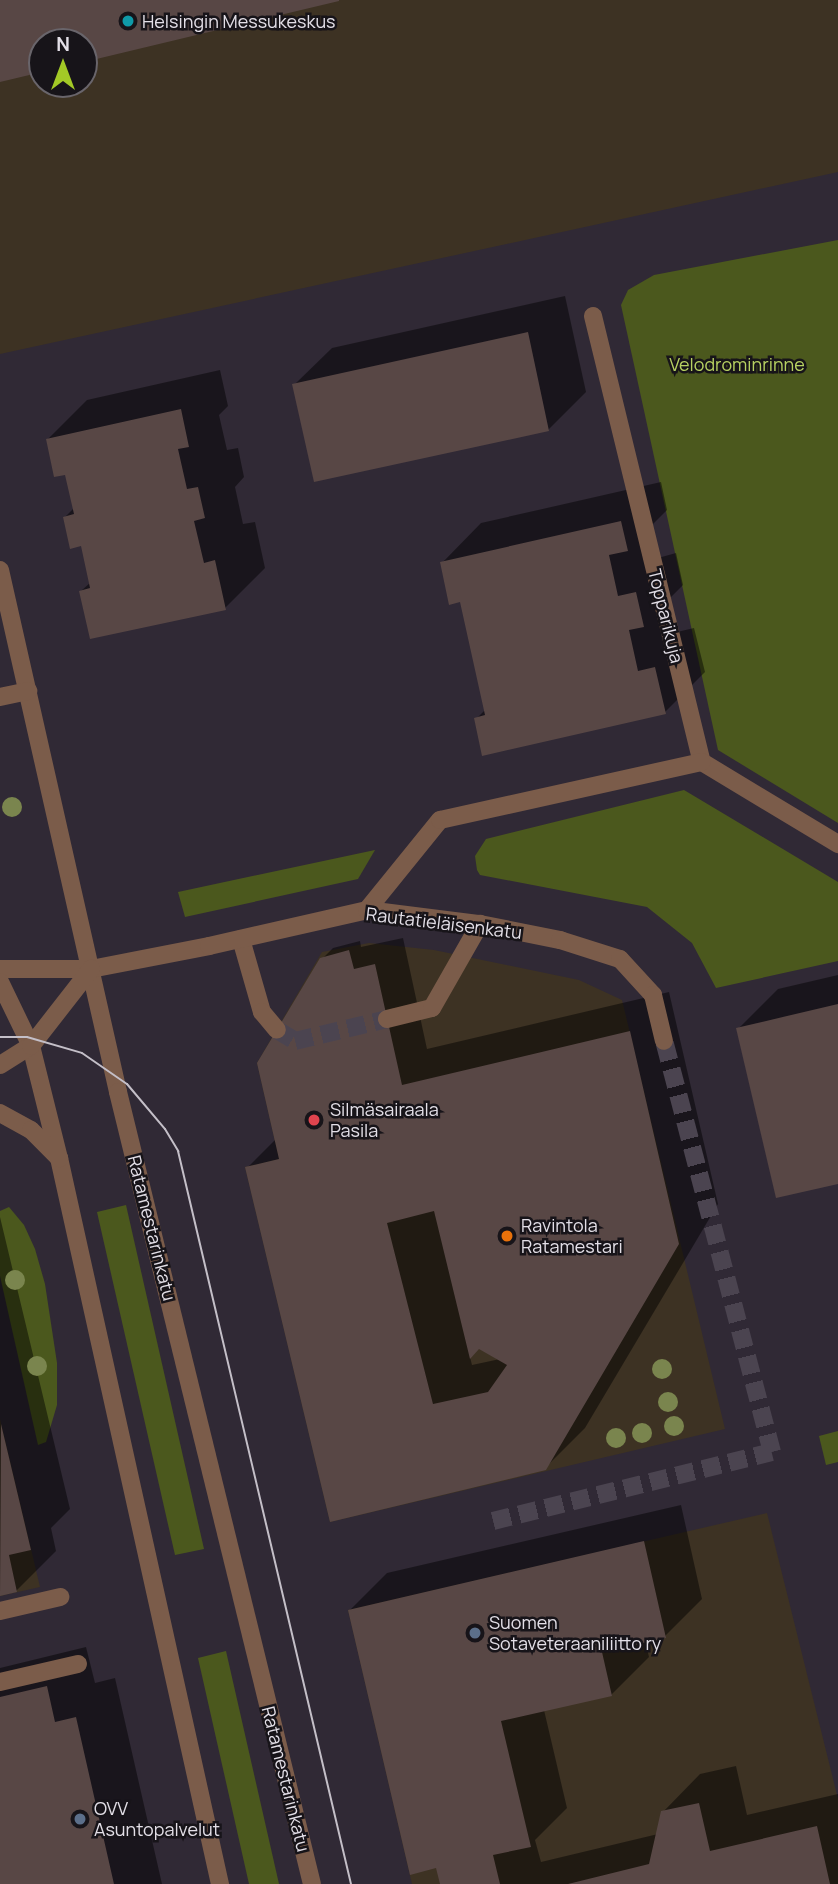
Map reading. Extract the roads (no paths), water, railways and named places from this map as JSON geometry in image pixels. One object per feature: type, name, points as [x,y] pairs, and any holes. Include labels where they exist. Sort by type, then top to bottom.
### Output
[{"type":"street","name":"Topparikuja","points":[[593,316],[702,762]]},
{"type":"street","name":"Ratamestarinkatu","points":[[0,570],[118,1092],[312,1884]]},
{"type":"street","points":[[0,697],[28,691]]},
{"type":"street","points":[[367,910],[440,820],[702,762],[838,844]]},
{"type":"street","name":"Rautatieläisenkatu","points":[[0,969],[91,969],[367,910],[480,924],[560,940],[620,959],[653,995],[664,1041]]},
{"type":"street","points":[[387,1019],[432,1008],[480,924]]},
{"type":"street","points":[[241,939],[262,1012],[277,1030]]},
{"type":"street","points":[[0,1065],[31,1046],[91,969]]},
{"type":"street","points":[[0,982],[31,1046],[59,1158],[220,1884]]},
{"type":"street","points":[[0,1113],[31,1130],[59,1158]]},
{"type":"street","points":[[0,1611],[60,1597]]},
{"type":"street","points":[[0,1682],[78,1664]]},
{"type":"tunnel","points":[[277,1030],[295,1041],[387,1019]]},
{"type":"tunnel","points":[[493,1521],[772,1452],[664,1041]]},
{"type":"tram line","points":[[0,1037],[27,1037],[82,1053],[127,1084],[165,1129],[178,1151],[351,1884]]},
{"type":"place","name":"Helsingin Messukeskus","points":[[128,21]]},
{"type":"place","name":"Silmäsairaala Pasila","points":[[314,1120]]},
{"type":"place","name":"Ravintola Ratamestari","points":[[507,1236]]},
{"type":"place","name":"Suomen Sotaveteraaniliitto ry","points":[[475,1633]]},
{"type":"place","name":"OVV Asuntopalvelut","points":[[80,1819]]},
{"type":"park label","name":"Velodrominrinne","points":[[737,364]]}]
